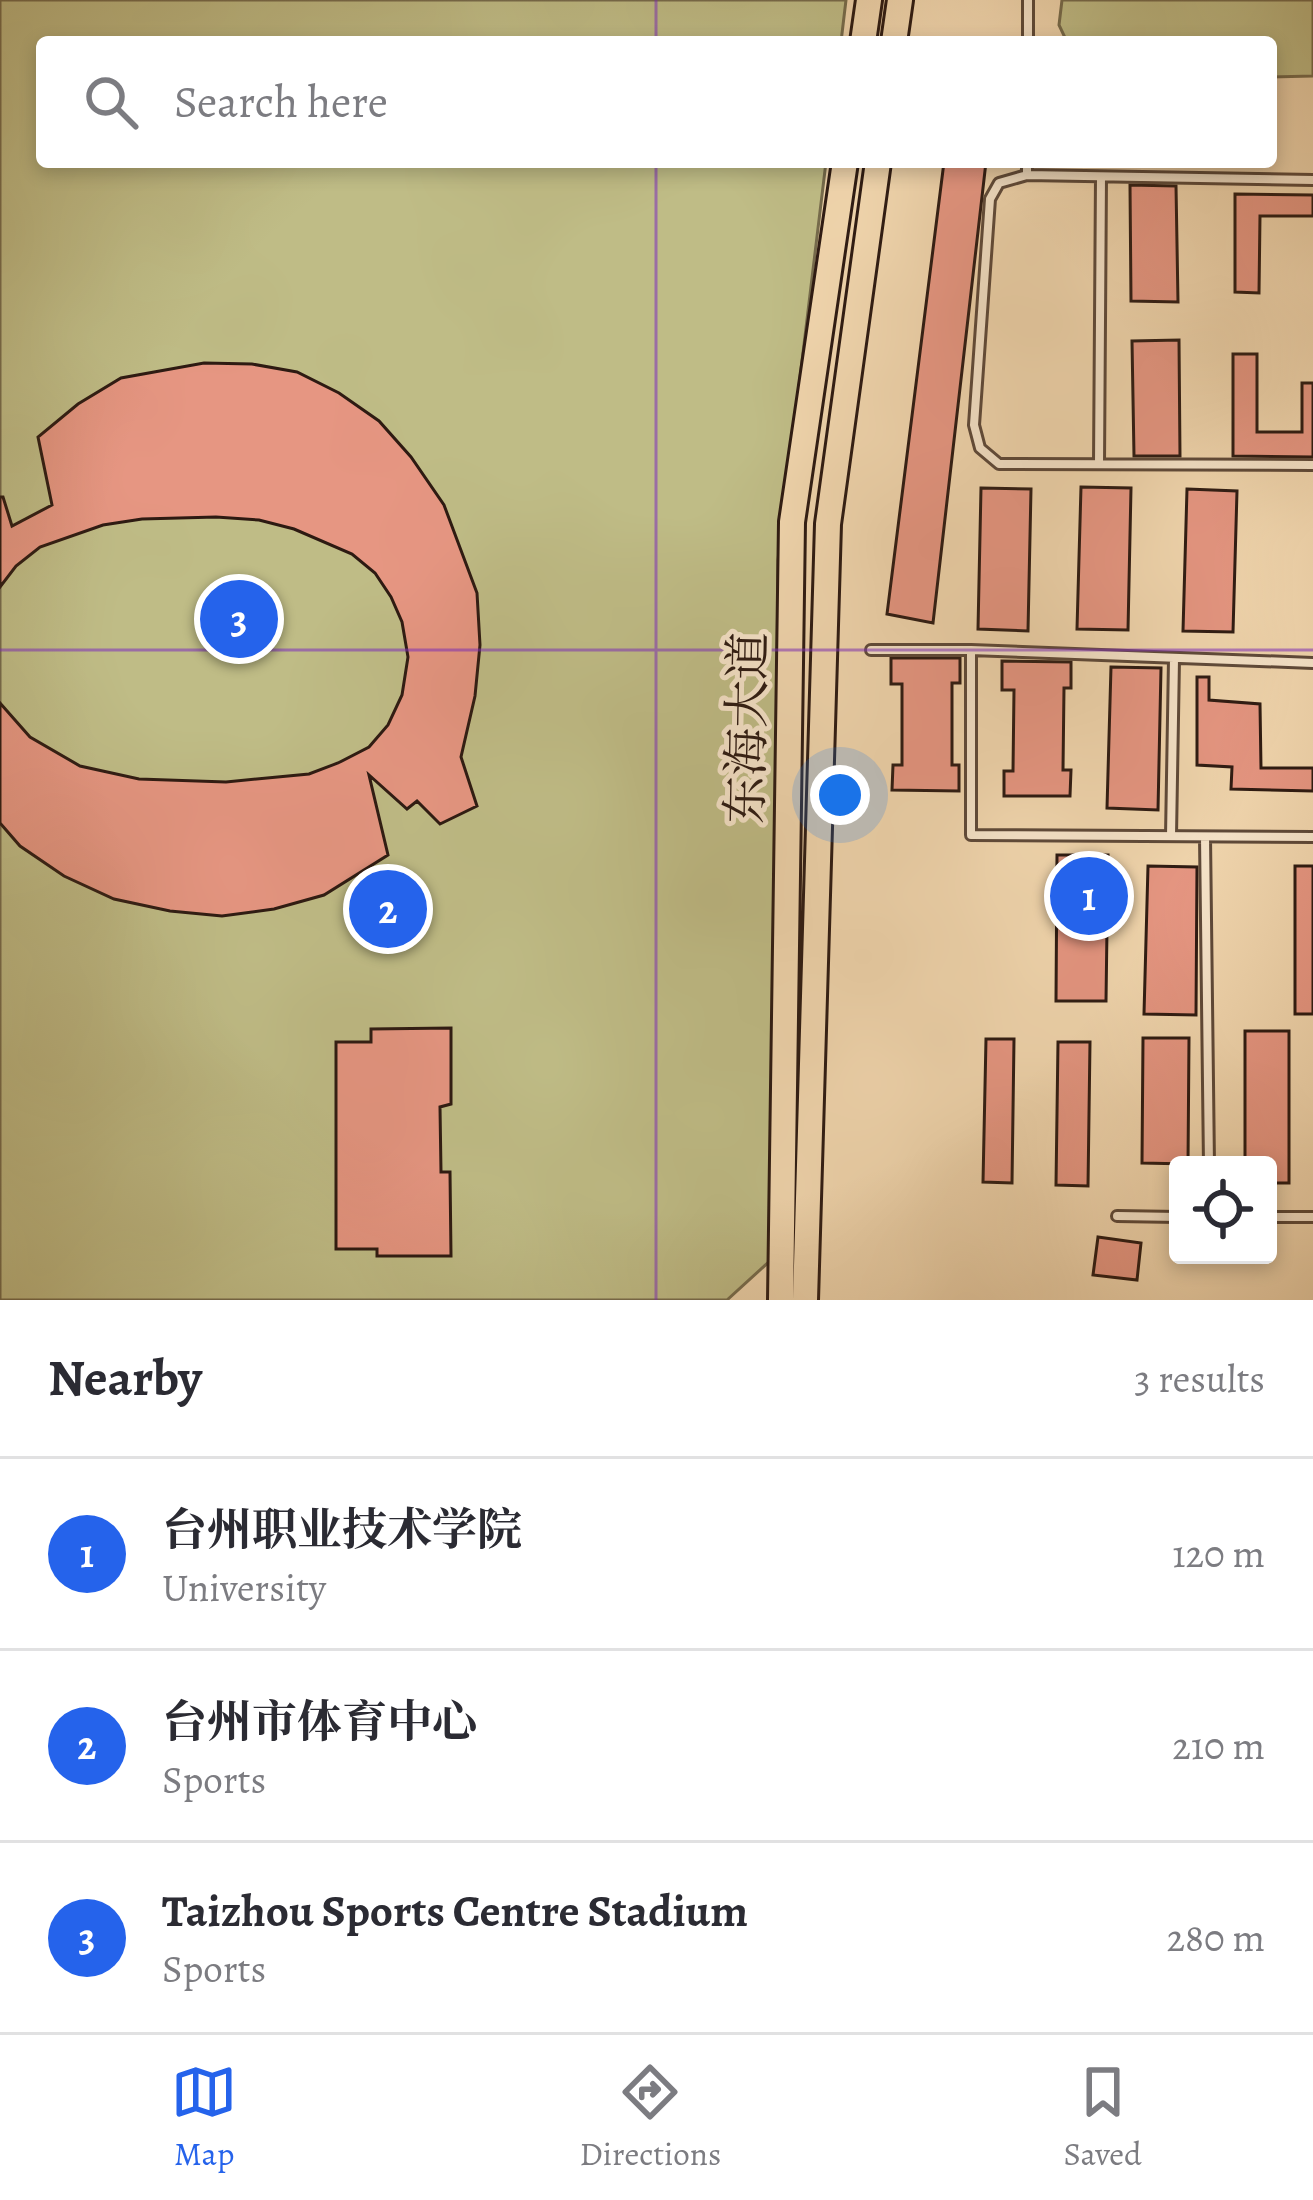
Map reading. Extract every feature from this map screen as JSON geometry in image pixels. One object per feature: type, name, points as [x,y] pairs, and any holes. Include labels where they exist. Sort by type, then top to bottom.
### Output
[{"type":"main road","points":[[864,36],[869,0]]},
{"type":"main road","points":[[895,36],[900,0]]},
{"type":"main road","name":"东海大道","points":[[781,1300],[792,522],[844,168]]},
{"type":"main road","name":"东海大道","points":[[806,1300],[828,524],[877,168]]},
{"type":"lane","points":[[1028,0],[1028,36]]},
{"type":"lane","points":[[1027,168],[1027,175]]},
{"type":"lane","points":[[1313,180],[1027,175],[998,183],[990,199],[974,425],[980,448],[999,464],[1313,465]]},
{"type":"lane","points":[[1099,464],[1101,177]]},
{"type":"lane","points":[[871,650],[1313,663]]},
{"type":"lane","points":[[971,650],[971,835],[1313,837]]},
{"type":"lane","points":[[1171,836],[1174,659]]},
{"type":"lane","points":[[1205,836],[1209,1156]]},
{"type":"lane","points":[[1117,1216],[1169,1216]]},
{"type":"lane","points":[[1277,1217],[1313,1216]]},
{"type":"shaded area","points":[[0,0],[846,0],[842,36],[36,36],[36,168],[825,168],[778,560],[772,1259],[727,1300],[0,1300]]},
{"type":"shaded area","points":[[1062,0],[1313,0],[1313,76],[1277,77],[1277,36],[1064,36],[1059,25]]},
{"type":"building","points":[[943,168],[985,168],[933,623],[887,614]]},
{"type":"building","points":[[1130,185],[1176,186],[1178,302],[1131,301]]},
{"type":"building","points":[[1235,194],[1313,195],[1313,216],[1260,216],[1259,293],[1235,292]]},
{"type":"building","points":[[1179,340],[1180,456],[1134,456],[1132,341]]},
{"type":"building","points":[[1233,354],[1257,354],[1257,432],[1302,432],[1302,383],[1313,383],[1313,457],[1233,456]]},
{"type":"building","points":[[204,363],[252,364],[297,372],[379,421],[444,505],[477,593],[480,645],[475,696],[461,757],[477,806],[440,824],[417,801],[407,809],[369,775],[388,855],[324,895],[274,909],[222,916],[114,899],[64,876],[20,846],[0,823],[0,703],[30,737],[80,766],[139,779],[226,782],[309,774],[338,763],[369,747],[388,725],[402,695],[408,657],[402,622],[391,597],[375,573],[352,554],[294,529],[216,517],[103,525],[40,547],[0,587],[0,497],[12,526],[52,505],[38,437],[78,404],[121,378]]},
{"type":"building","points":[[1081,487],[1131,488],[1128,630],[1077,629]]},
{"type":"building","points":[[981,488],[1031,489],[1028,631],[978,629]]},
{"type":"building","points":[[1187,489],[1237,491],[1233,632],[1183,631]]},
{"type":"building","points":[[891,658],[960,658],[960,683],[952,683],[952,765],[959,765],[959,791],[892,790],[893,765],[902,765],[902,684],[891,684]]},
{"type":"building","points":[[1002,661],[1071,662],[1071,688],[1064,688],[1063,770],[1071,770],[1070,796],[1004,796],[1004,771],[1013,771],[1014,690],[1002,690]]},
{"type":"building","points":[[1111,667],[1161,668],[1158,810],[1107,808]]},
{"type":"building","points":[[1197,677],[1209,677],[1209,700],[1260,704],[1261,768],[1313,768],[1313,791],[1231,789],[1232,767],[1197,765]]},
{"type":"building","points":[[1057,855],[1108,855],[1106,1001],[1056,1001]]},
{"type":"building","points":[[1148,866],[1197,867],[1196,1015],[1144,1014]]},
{"type":"building","points":[[1295,866],[1313,866],[1313,1014],[1295,1014]]},
{"type":"building","points":[[451,1028],[451,1104],[440,1107],[441,1172],[450,1172],[451,1256],[377,1256],[377,1249],[336,1249],[336,1042],[371,1042],[371,1029]]},
{"type":"building","points":[[1245,1031],[1289,1031],[1289,1183],[1277,1183],[1277,1156],[1245,1156]]},
{"type":"building","points":[[1143,1038],[1189,1038],[1188,1156],[1169,1156],[1169,1164],[1142,1163]]},
{"type":"building","points":[[986,1039],[1014,1039],[1012,1183],[983,1182]]},
{"type":"building","points":[[1058,1042],[1090,1042],[1088,1186],[1056,1185]]},
{"type":"building","points":[[1098,1237],[1141,1243],[1137,1280],[1093,1275]]},
{"type":"place","name":"Taizhou Sports Centre Stadium","points":[[239,619]]},
{"type":"place","name":"台州职业技术学院","points":[[1089,896]]},
{"type":"place","name":"台州市体育中心","points":[[388,909]]}]
